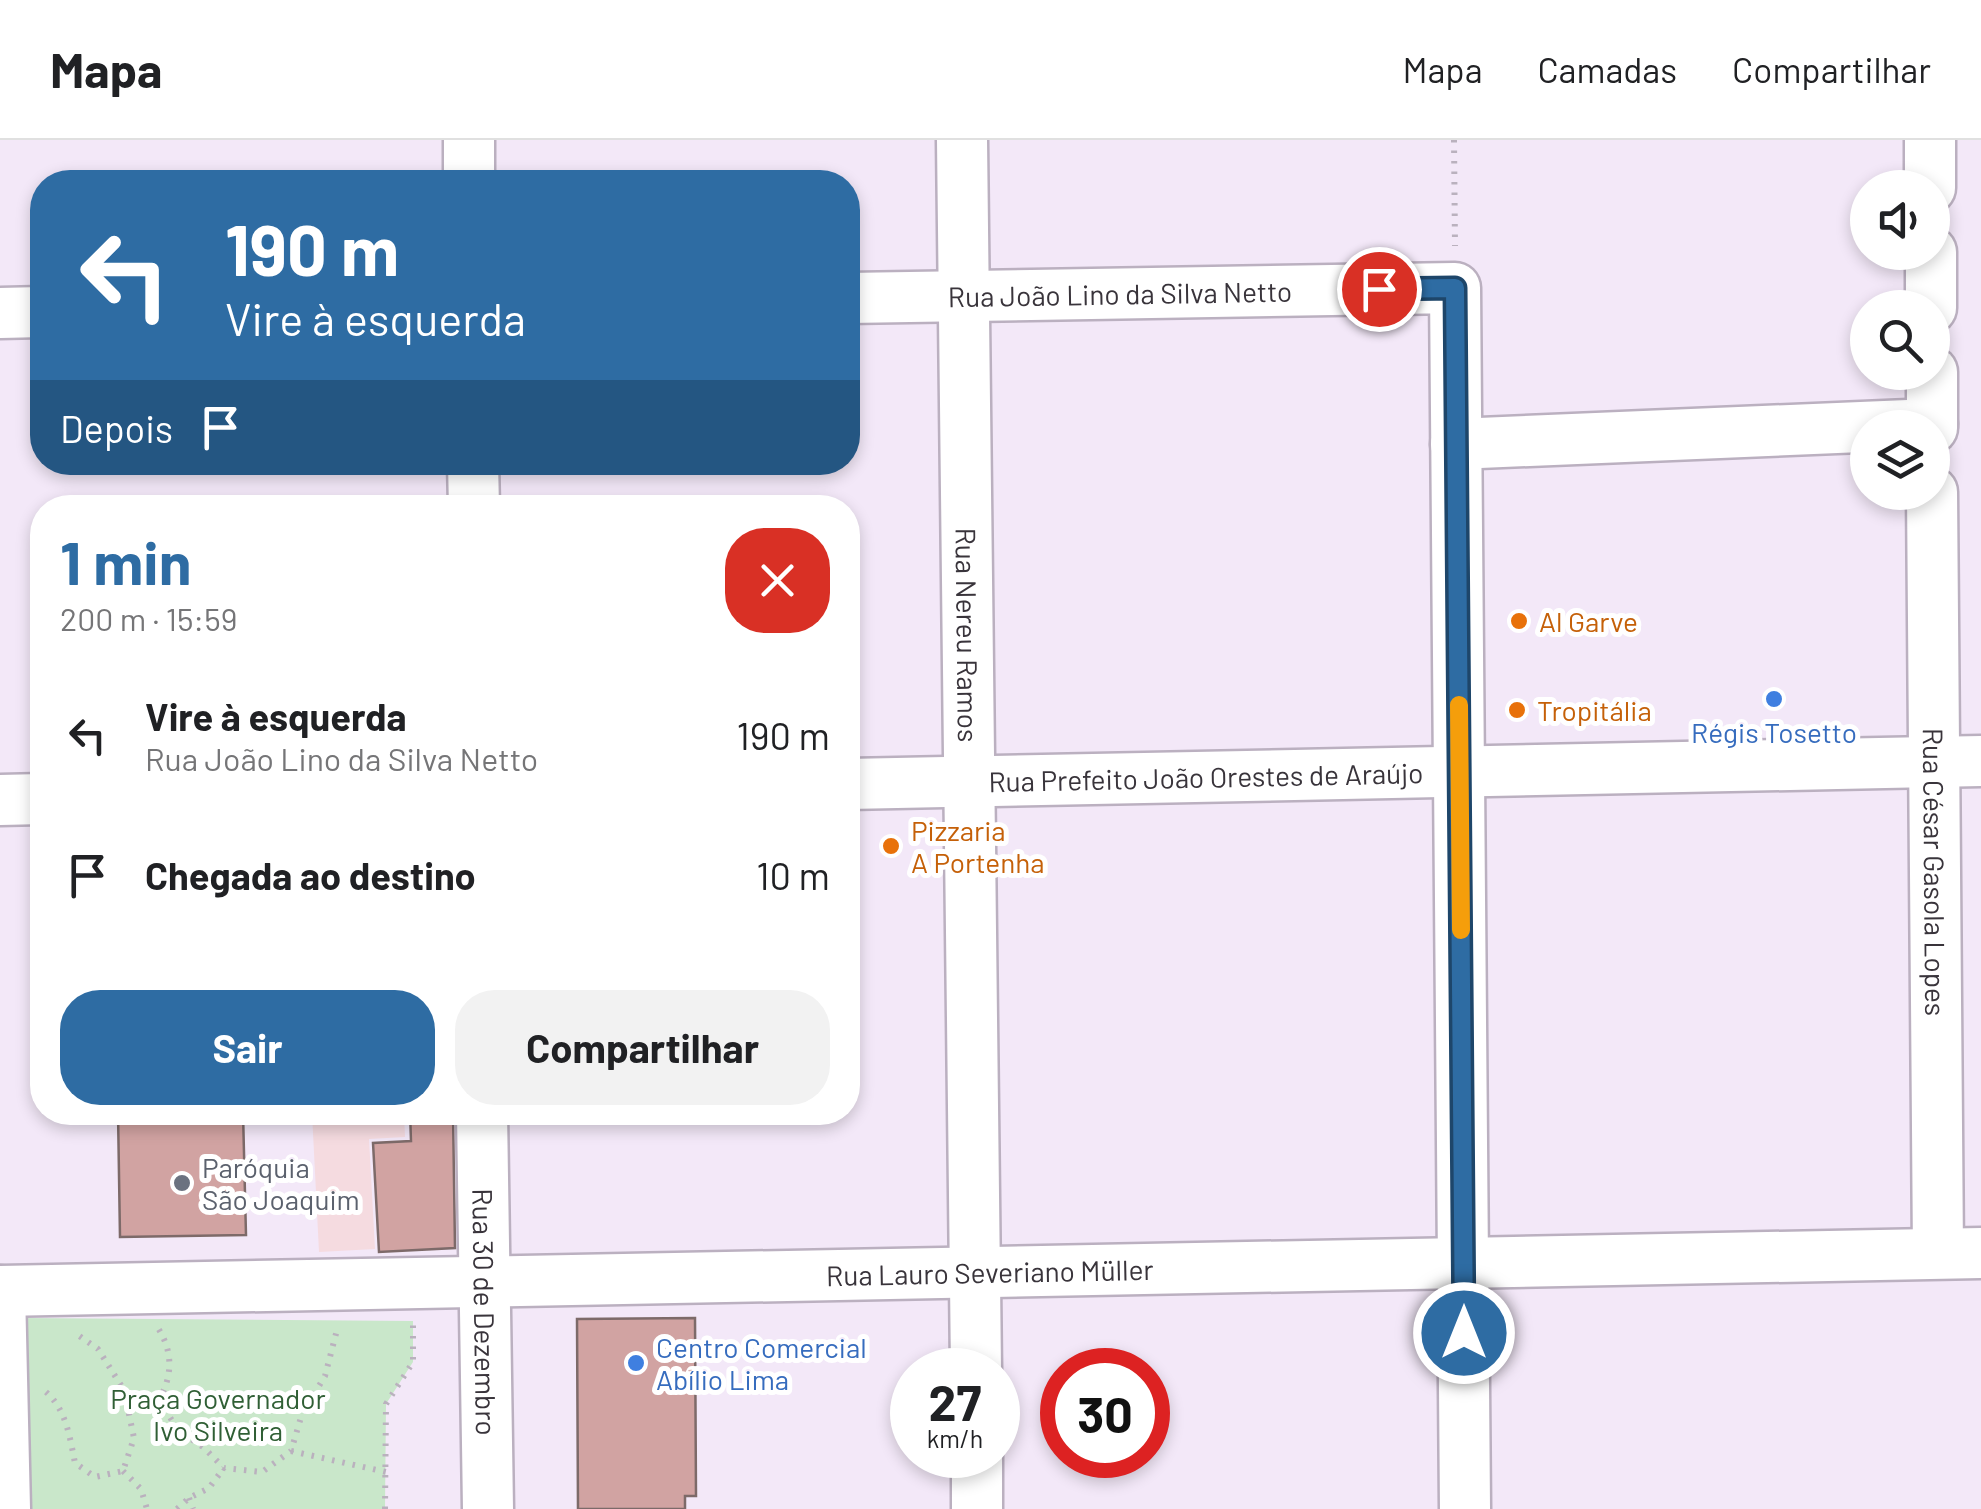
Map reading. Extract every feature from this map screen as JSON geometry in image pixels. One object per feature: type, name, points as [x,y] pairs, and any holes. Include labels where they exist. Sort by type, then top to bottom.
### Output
[{"type":"street","points":[[468,140],[469,170]]},
{"type":"street","name":"Rua Nereu Ramos","points":[[962,140],[976,1348]]},
{"type":"street","points":[[1930,140],[1930,170]]},
{"type":"street","points":[[1455,288],[1465,1509]]},
{"type":"street","name":"Rua João Lino da Silva Netto","points":[[860,298],[1455,288]]},
{"type":"street","points":[[0,313],[30,312]]},
{"type":"street","points":[[1456,444],[1850,429]]},
{"type":"street","name":"Rua César Gasola Lopes","points":[[1934,510],[1957,762],[1959,1253]]},
{"type":"street","name":"Rua Prefeito João Orestes de Araújo","points":[[860,784],[1957,762]]},
{"type":"street","points":[[0,800],[30,799]]},
{"type":"street","name":"Rua 30 de Dezembro","points":[[482,1125],[488,1509]]},
{"type":"street","name":"Rua Lauro Severiano Müller","points":[[0,1291],[1959,1253]]},
{"type":"street","points":[[0,1291],[5,1509]]},
{"type":"street","points":[[977,1478],[978,1509]]},
{"type":"path","points":[[1454,140],[1455,288]]},
{"type":"path","points":[[152,1319],[164,1338],[171,1365],[159,1400]]},
{"type":"path","points":[[159,1400],[178,1430],[204,1447],[224,1468],[262,1472],[291,1452],[302,1414],[325,1376],[338,1320]]},
{"type":"path","points":[[68,1328],[98,1349],[124,1390],[134,1438],[123,1471]]},
{"type":"path","points":[[37,1387],[51,1396],[67,1424],[75,1463],[95,1477],[123,1471]]},
{"type":"path","points":[[126,1397],[159,1400]]},
{"type":"path","points":[[386,1404],[386,1509]]},
{"type":"path","points":[[291,1452],[386,1472]]},
{"type":"path","points":[[177,1509],[209,1488],[224,1468]]},
{"type":"path","points":[[123,1471],[141,1489],[147,1509]]},
{"type":"path","points":[[189,1498],[192,1509]]},
{"type":"shaded area","points":[[313,1125],[404,1125],[405,1137],[369,1139],[375,1249],[319,1252]]},
{"type":"green space","name":"Praça Governador Ivo Silveira","points":[[22,1318],[413,1321],[413,1362],[386,1404],[385,1509],[23,1509]]},
{"type":"building","name":"Paróquia São Joaquim","points":[[118,1125],[243,1125],[246,1235],[120,1237]]},
{"type":"building","points":[[410,1125],[453,1125],[455,1248],[379,1252],[373,1143],[411,1141]]},
{"type":"building","name":"Centro Comercial Abílio Lima","points":[[695,1318],[696,1496],[685,1496],[685,1509],[578,1509],[577,1319]]},
{"type":"slow traffic","points":[[1459,705],[1461,930]]},
{"type":"place","name":"Al Garve","points":[[1519,621]]},
{"type":"place","name":"Régis Tosetto","points":[[1774,699]]},
{"type":"place","name":"Tropitália","points":[[1517,710]]},
{"type":"place","name":"Pizzaria A Portenha","points":[[891,846]]},
{"type":"place","name":"Paróquia São Joaquim","points":[[182,1183]]},
{"type":"place","name":"Centro Comercial Abílio Lima","points":[[636,1363]]},
{"type":"route","points":[[1379,289],[1455,288],[1464,1333]]}]
